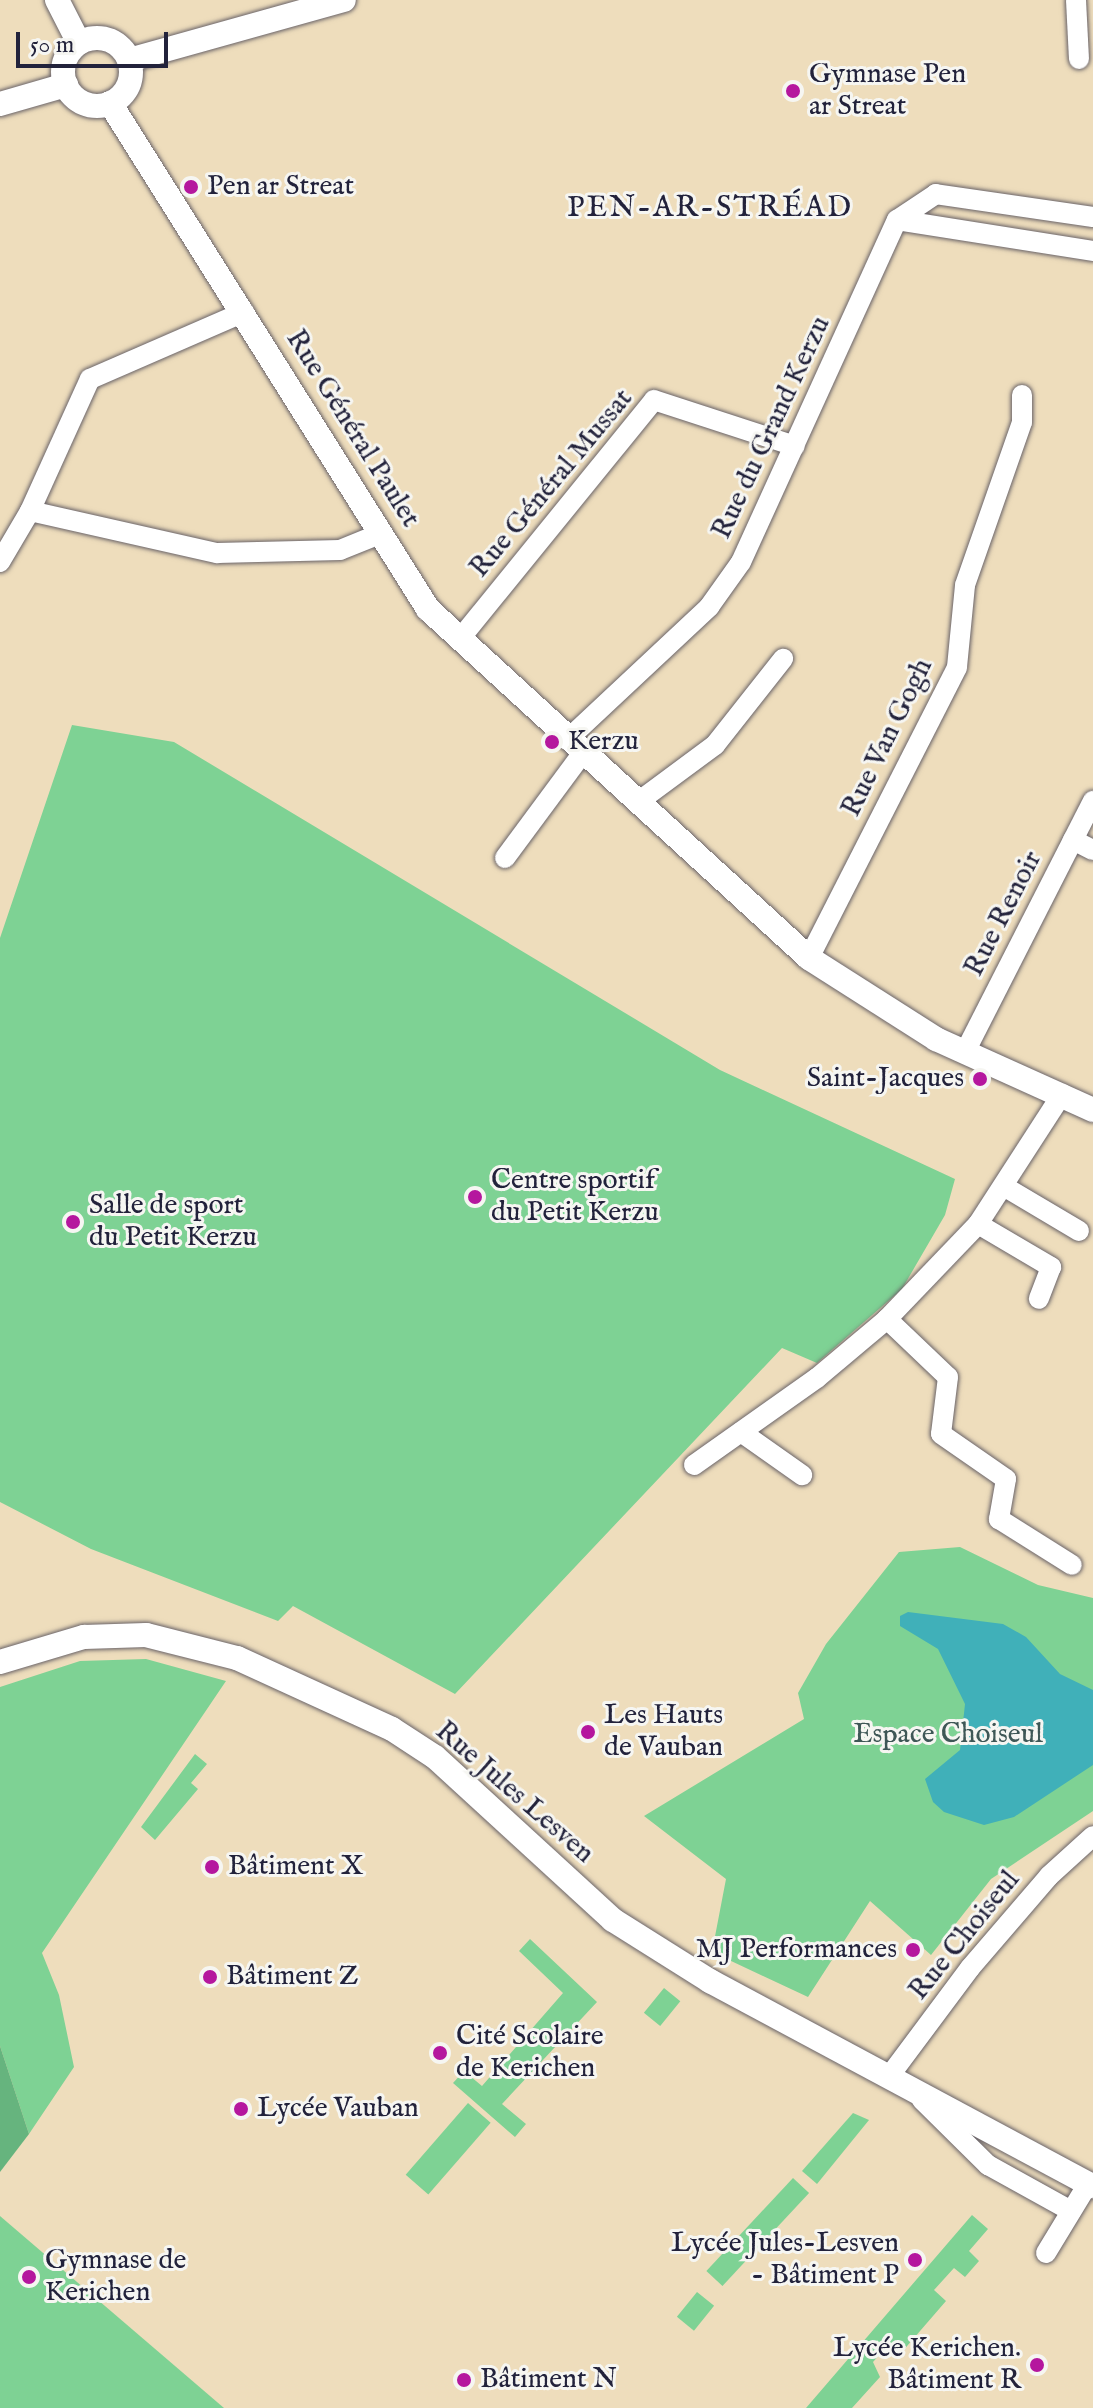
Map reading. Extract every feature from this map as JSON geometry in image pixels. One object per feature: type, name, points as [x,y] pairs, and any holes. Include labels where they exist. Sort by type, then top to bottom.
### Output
[{"type":"street","points":[[57,0],[79,43]]},
{"type":"street","points":[[129,60],[344,0]]},
{"type":"street","points":[[1076,0],[1079,59]]},
{"type":"street","points":[[108,39],[129,60],[128,85],[110,103],[84,103],[66,85],[65,61],[79,43],[108,39]]},
{"type":"street","points":[[0,104],[66,85]]},
{"type":"street","name":"Rue Général Paulet","points":[[110,103],[428,609],[574,747],[809,958],[914,1027],[1093,1110]]},
{"type":"street","points":[[897,220],[936,194],[1093,217]]},
{"type":"street","points":[[897,220],[1093,251]]},
{"type":"street","name":"Rue du Grand Kerzu","points":[[574,747],[709,607],[756,534],[897,220]]},
{"type":"street","points":[[1,560],[30,511],[90,379],[244,312]]},
{"type":"street","name":"Rue Van Gogh","points":[[809,958],[957,667],[965,585],[1022,422],[1022,395]]},
{"type":"street","name":"Rue Général Mussat","points":[[459,640],[654,400],[795,446]]},
{"type":"street","points":[[30,511],[217,553],[340,550],[382,533]]},
{"type":"street","points":[[638,802],[715,745],[783,659]]},
{"type":"street","points":[[505,858],[574,747]]},
{"type":"street","name":"Rue Renoir","points":[[965,1052],[1093,801]]},
{"type":"street","points":[[1073,840],[1093,850]]},
{"type":"street","points":[[694,1465],[817,1378],[887,1319],[978,1224],[1005,1187],[1062,1094]]},
{"type":"street","points":[[1005,1187],[1079,1231]]},
{"type":"street","points":[[978,1224],[1051,1267],[1039,1299]]},
{"type":"street","points":[[887,1319],[948,1377],[941,1434],[1006,1479],[999,1519],[1072,1565]]},
{"type":"street","points":[[741,1432],[802,1475]]},
{"type":"street","name":"Rue Jules Lesven","points":[[0,1662],[84,1637],[146,1635],[237,1658],[392,1729],[435,1757],[613,1920],[710,1981],[1090,2185],[1046,2253]]},
{"type":"street","name":"Rue Choiseul","points":[[888,2078],[970,1968],[1049,1876],[1093,1836]]},
{"type":"street","name":"Rue Jules Lesven","points":[[910,2089],[988,2165],[1071,2211]]},
{"type":"green space","name":"Centre sportif du Petit Kerzu","points":[[72,725],[174,742],[720,1070],[955,1179],[945,1215],[902,1289],[817,1363],[782,1348],[455,1694],[293,1606],[278,1621],[91,1549],[0,1502],[0,938]]},
{"type":"green space","name":"Espace Choiseul","points":[[960,1547],[1038,1585],[1093,1598],[1093,1811],[991,1879],[931,1955],[870,1901],[808,1997],[712,1952],[726,1879],[644,1816],[804,1719],[798,1693],[826,1644],[899,1552]]},
{"type":"green space","points":[[146,1659],[226,1681],[42,1953],[59,1995],[74,2067],[29,2134],[0,2046],[0,1687],[80,1661]]},
{"type":"green space","points":[[195,1754],[207,1764],[191,1783],[198,1789],[155,1840],[141,1827]]},
{"type":"green space","points":[[530,1939],[597,2002],[502,2104],[526,2124],[515,2137],[453,2083],[464,2071],[482,2086],[563,1993],[519,1951]]},
{"type":"green space","points":[[664,1988],[680,2001],[660,2026],[644,2013]]},
{"type":"green space","points":[[0,2046],[29,2134],[0,2172]]},
{"type":"green space","points":[[468,2103],[491,2123],[428,2194],[406,2175]]},
{"type":"green space","points":[[853,2113],[869,2120],[817,2184],[802,2171]]},
{"type":"green space","points":[[793,2178],[809,2193],[722,2286],[706,2271]]},
{"type":"green space","points":[[972,2215],[988,2229],[969,2251],[979,2261],[965,2277],[954,2268],[934,2290],[946,2301],[901,2353],[890,2343],[873,2362],[880,2377],[852,2408],[806,2408]]},
{"type":"green space","points":[[0,2216],[224,2408],[0,2408]]},
{"type":"green space","points":[[697,2292],[714,2306],[694,2331],[677,2317]]},
{"type":"water","points":[[908,1612],[1003,1624],[1026,1637],[1060,1674],[1093,1690],[1093,1765],[1014,1817],[984,1825],[944,1812],[933,1802],[925,1779],[960,1750],[965,1704],[938,1649],[900,1626],[900,1616]]},
{"type":"place","name":"Gymnase Pen ar Streat","points":[[793,91]]},
{"type":"place","name":"Pen ar Streat","points":[[191,187]]},
{"type":"place","name":"Kerzu","points":[[552,742]]},
{"type":"place","name":"Saint-Jacques","points":[[980,1079]]},
{"type":"place","name":"Centre sportif du Petit Kerzu","points":[[475,1197]]},
{"type":"place","name":"Salle de sport du Petit Kerzu","points":[[73,1222]]},
{"type":"place","name":"Les Hauts de Vauban","points":[[588,1732]]},
{"type":"place","name":"Bâtiment X","points":[[212,1867]]},
{"type":"place","name":"MJ Performances","points":[[913,1950]]},
{"type":"place","name":"Bâtiment Z","points":[[210,1977]]},
{"type":"place","name":"Cité Scolaire de Kerichen","points":[[440,2053]]},
{"type":"place","name":"Lycée Vauban","points":[[241,2109]]},
{"type":"place","name":"Lycée Jules-Lesven - Bâtiment P","points":[[915,2260]]},
{"type":"place","name":"Gymnase de Kerichen","points":[[29,2277]]},
{"type":"place","name":"Lycée Kerichen. Bâtiment R","points":[[1037,2365]]},
{"type":"place","name":"Bâtiment N","points":[[464,2380]]},
{"type":"district","name":"PEN-AR-STRÉAD","points":[[710,208]]}]
